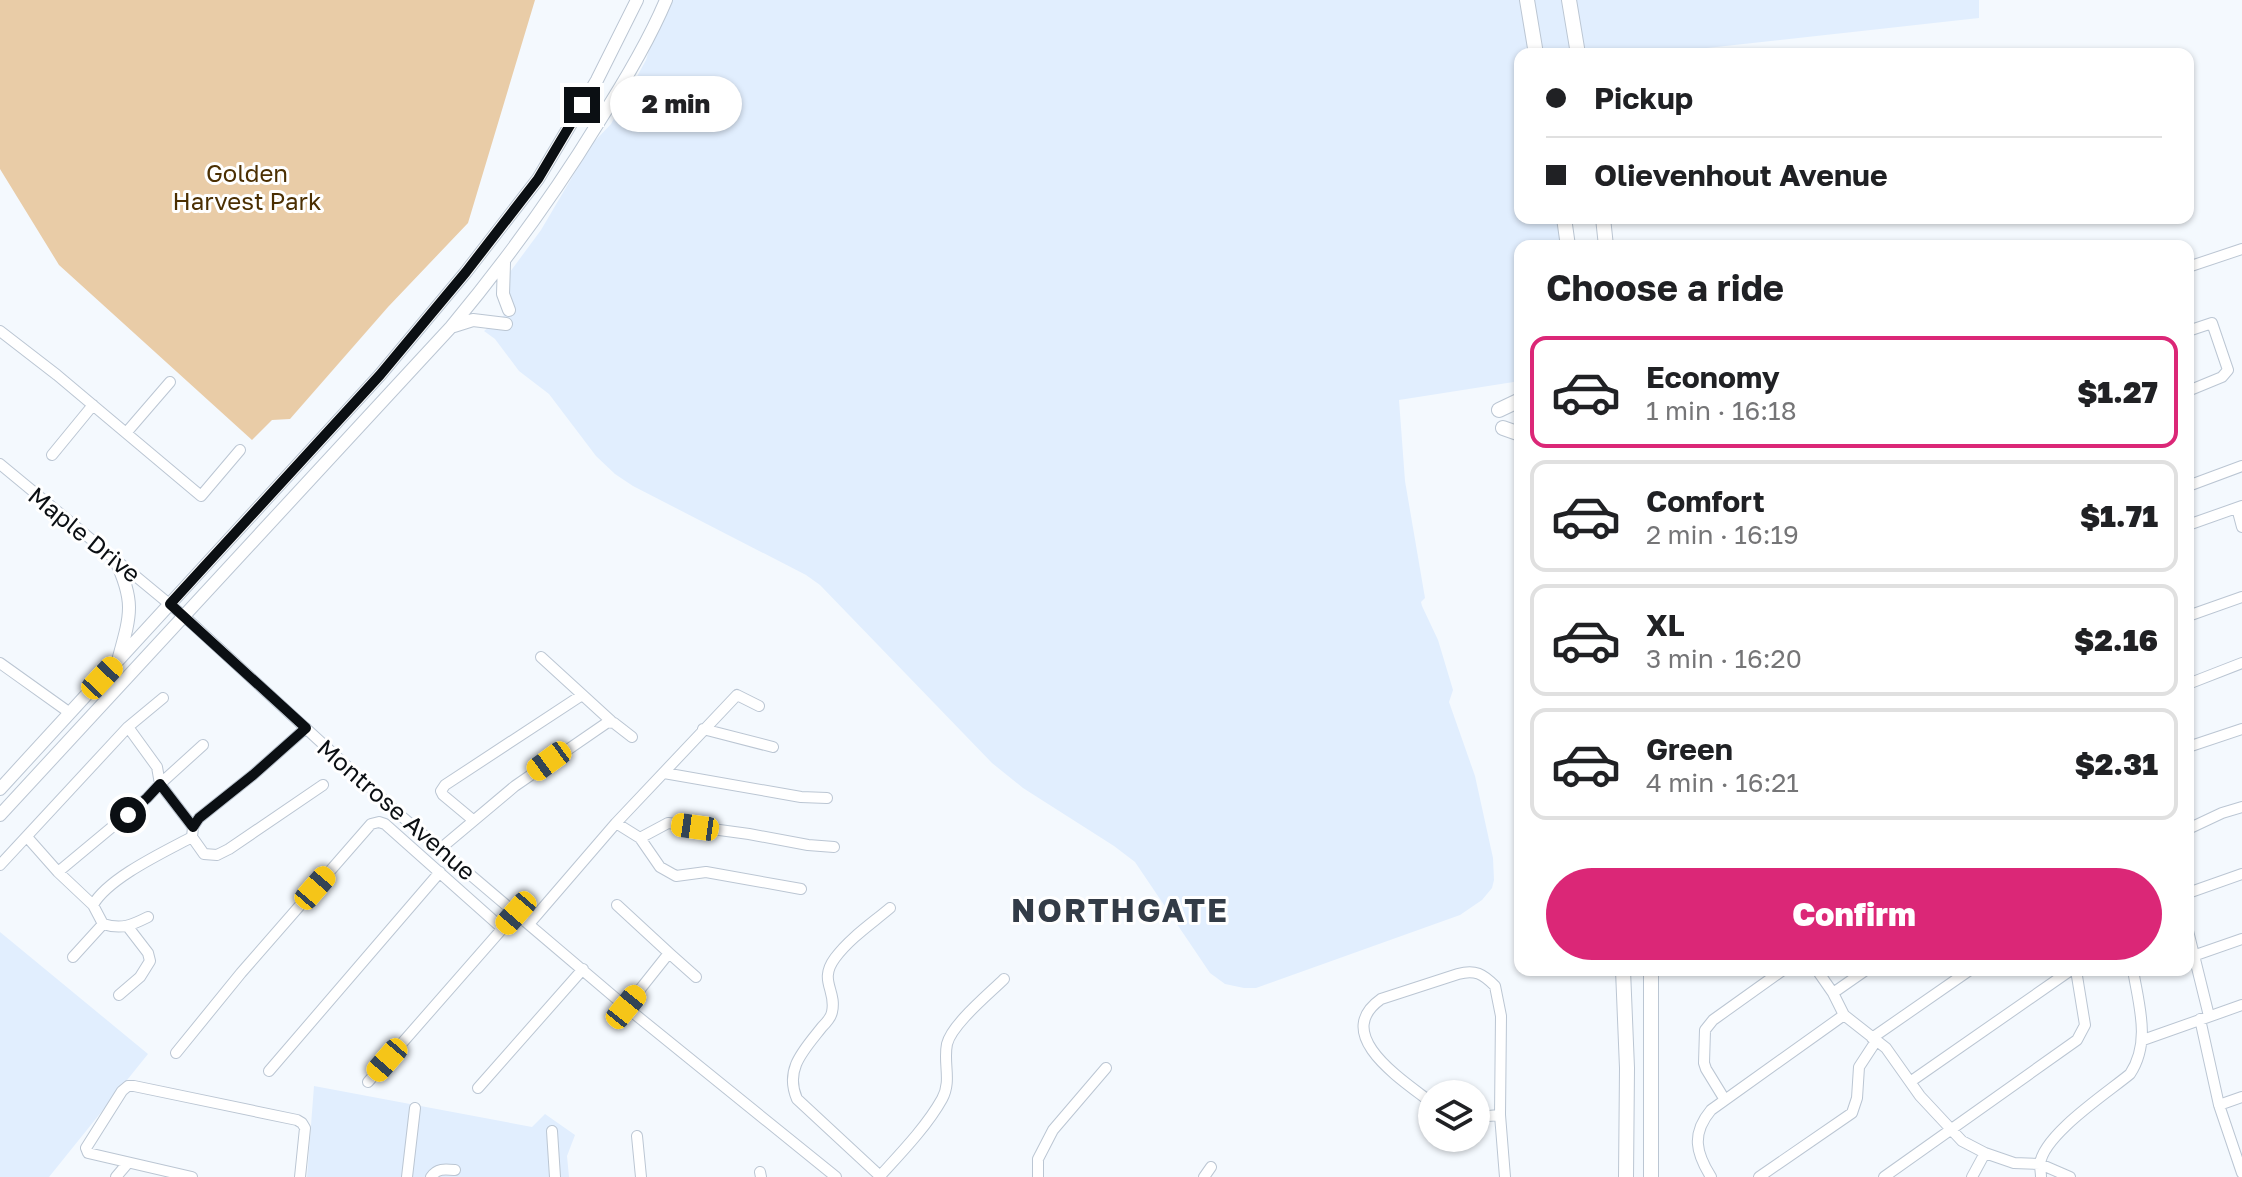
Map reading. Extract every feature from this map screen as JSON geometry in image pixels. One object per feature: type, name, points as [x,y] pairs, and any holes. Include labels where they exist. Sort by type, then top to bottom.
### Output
[{"type":"main road","points":[[1527,0],[1535,48]]},
{"type":"main road","points":[[1569,0],[1577,48]]},
{"type":"main road","points":[[1499,410],[1514,403]]},
{"type":"main road","points":[[1503,428],[1514,432]]},
{"type":"main road","points":[[1623,976],[1627,1068],[1626,1177]]},
{"type":"main road","points":[[1651,976],[1651,1177]]},
{"type":"street","points":[[0,789],[380,375],[466,272],[546,167],[590,92],[637,0]]},
{"type":"street","points":[[0,815],[451,327],[504,263],[558,187],[619,91],[666,0]]},
{"type":"street","points":[[2194,265],[2242,249]]},
{"type":"street","points":[[504,263],[503,294],[509,310]]},
{"type":"street","points":[[451,327],[473,320],[506,324]]},
{"type":"street","points":[[2194,329],[2212,323],[2228,370],[2222,377],[2194,389]]},
{"type":"street","points":[[0,331],[201,496],[240,450]]},
{"type":"street","points":[[126,433],[170,382]]},
{"type":"street","points":[[52,455],[93,405]]},
{"type":"street","name":"Maple Drive","points":[[0,464],[185,617]]},
{"type":"street","points":[[2194,484],[2242,466]]},
{"type":"street","points":[[2194,523],[2239,507],[2242,527]]},
{"type":"street","points":[[115,559],[125,578],[130,603],[130,616],[118,661]]},
{"type":"street","points":[[2194,614],[2242,597]]},
{"type":"street","name":"Montrose Avenue","points":[[185,617],[440,849],[626,1007],[836,1177]]},
{"type":"street","points":[[541,657],[632,737]]},
{"type":"street","points":[[0,663],[70,713]]},
{"type":"street","points":[[2194,682],[2242,663]]},
{"type":"street","points":[[473,820],[443,795],[441,791],[445,785],[582,695]]},
{"type":"street","points":[[529,924],[616,823],[737,695],[759,706]]},
{"type":"street","points":[[0,865],[128,727],[163,698]]},
{"type":"street","points":[[440,849],[538,769],[611,721]]},
{"type":"street","points":[[128,727],[157,767],[160,784],[204,854],[217,855],[229,849],[323,785]]},
{"type":"street","points":[[93,905],[98,895],[118,880],[192,832],[199,818],[306,728]]},
{"type":"street","points":[[703,729],[773,747]]},
{"type":"street","points":[[2194,745],[2242,729]]},
{"type":"street","points":[[58,872],[147,798],[203,745]]},
{"type":"street","points":[[664,773],[801,797],[827,798]]},
{"type":"street","points":[[2194,826],[2242,807]]},
{"type":"street","points":[[616,823],[640,838],[660,867],[676,876],[706,872],[801,889]]},
{"type":"street","points":[[640,838],[668,823],[834,847]]},
{"type":"street","points":[[176,1053],[371,824],[385,824],[503,929]]},
{"type":"street","points":[[27,837],[93,905],[103,924],[114,928],[128,927],[148,917]]},
{"type":"street","points":[[269,1071],[440,872]]},
{"type":"street","points":[[2194,891],[2242,874]]},
{"type":"street","points":[[617,905],[696,977]]},
{"type":"street","points":[[890,908],[834,959],[826,978],[832,1012],[795,1066],[792,1077],[797,1099],[880,1177],[942,1100],[948,1081],[946,1053],[951,1035],[1004,979]]},
{"type":"street","points":[[368,1082],[516,913]]},
{"type":"street","points":[[73,957],[103,924]]},
{"type":"street","points":[[119,995],[140,977],[150,961],[148,953],[128,927]]},
{"type":"street","points":[[2194,956],[2242,939]]},
{"type":"street","points":[[626,1007],[669,953]]},
{"type":"street","points":[[2194,962],[2219,1105],[2242,1173]]},
{"type":"street","points":[[478,1088],[583,969]]},
{"type":"street","points":[[1418,1091],[1371,1051],[1365,1038],[1366,1013],[1381,999],[1458,974],[1477,972],[1495,986],[1501,1016],[1500,1115],[1505,1177]]},
{"type":"street","points":[[1725,1100],[1706,1069],[1705,1030],[1713,1020],[1775,976]]},
{"type":"street","points":[[1821,976],[1844,1015],[1886,1048],[1949,1130],[1962,1141],[2014,1163],[2040,1164],[2070,1177]]},
{"type":"street","points":[[1833,993],[1857,976]]},
{"type":"street","points":[[1759,1177],[1852,1113],[1857,1098],[1859,1067],[1874,1040],[1962,976]]},
{"type":"street","points":[[1910,1082],[2065,976]]},
{"type":"street","points":[[1884,1177],[2077,1040],[2085,1025],[2075,976]]},
{"type":"street","points":[[2041,1177],[2040,1164],[2053,1140],[2067,1124],[2130,1074],[2137,1063],[2143,1040],[2134,976]]},
{"type":"street","points":[[2143,1040],[2242,1005]]},
{"type":"street","points":[[1711,1177],[1700,1160],[1699,1128],[1711,1110],[1844,1015]]},
{"type":"street","points":[[1038,1177],[1038,1159],[1053,1130],[1106,1068]]},
{"type":"street","points":[[192,1177],[88,1153],[86,1148],[128,1086],[297,1120],[305,1128],[300,1177]]},
{"type":"street","points":[[2219,1105],[2242,1097]]},
{"type":"street","points":[[407,1177],[415,1108]]},
{"type":"street","points":[[1490,1116],[1500,1115]]},
{"type":"street","points":[[552,1131],[555,1177]]},
{"type":"street","points":[[637,1136],[641,1177]]},
{"type":"street","points":[[1972,1177],[1985,1153]]},
{"type":"street","points":[[116,1177],[127,1164]]},
{"type":"street","points":[[1204,1177],[1211,1167]]},
{"type":"street","points":[[431,1177],[442,1169],[455,1170]]},
{"type":"shaded area","points":[[669,0],[1979,0],[1979,18],[1706,48],[1514,48],[1514,224],[1572,224],[1568,240],[1514,240],[1514,382],[1399,400],[1405,481],[1425,598],[1421,602],[1438,640],[1453,690],[1449,702],[1475,776],[1493,858],[1492,888],[1482,900],[1460,915],[1256,988],[1225,984],[1210,973],[1135,862],[1023,788],[992,763],[820,585],[615,474],[596,456],[549,394],[519,371],[495,339],[484,331],[513,308],[509,302],[506,280],[510,272],[541,230],[591,145],[611,124],[646,60]]},
{"type":"shaded area","points":[[0,932],[148,1054],[49,1177],[0,1177]]},
{"type":"shaded area","points":[[314,1086],[532,1127],[545,1114],[575,1135],[567,1156],[569,1177],[307,1177]]},
{"type":"green space","name":"Golden Harvest Park","points":[[0,0],[535,0],[468,223],[388,307],[290,419],[272,420],[252,440],[59,265],[0,169]]},
{"type":"district","name":"NORTHGATE","points":[[1120,910]]},
{"type":"route","points":[[128,815],[160,784],[193,827],[199,818],[306,728],[170,604],[380,375],[466,272],[538,179],[582,105]]}]
